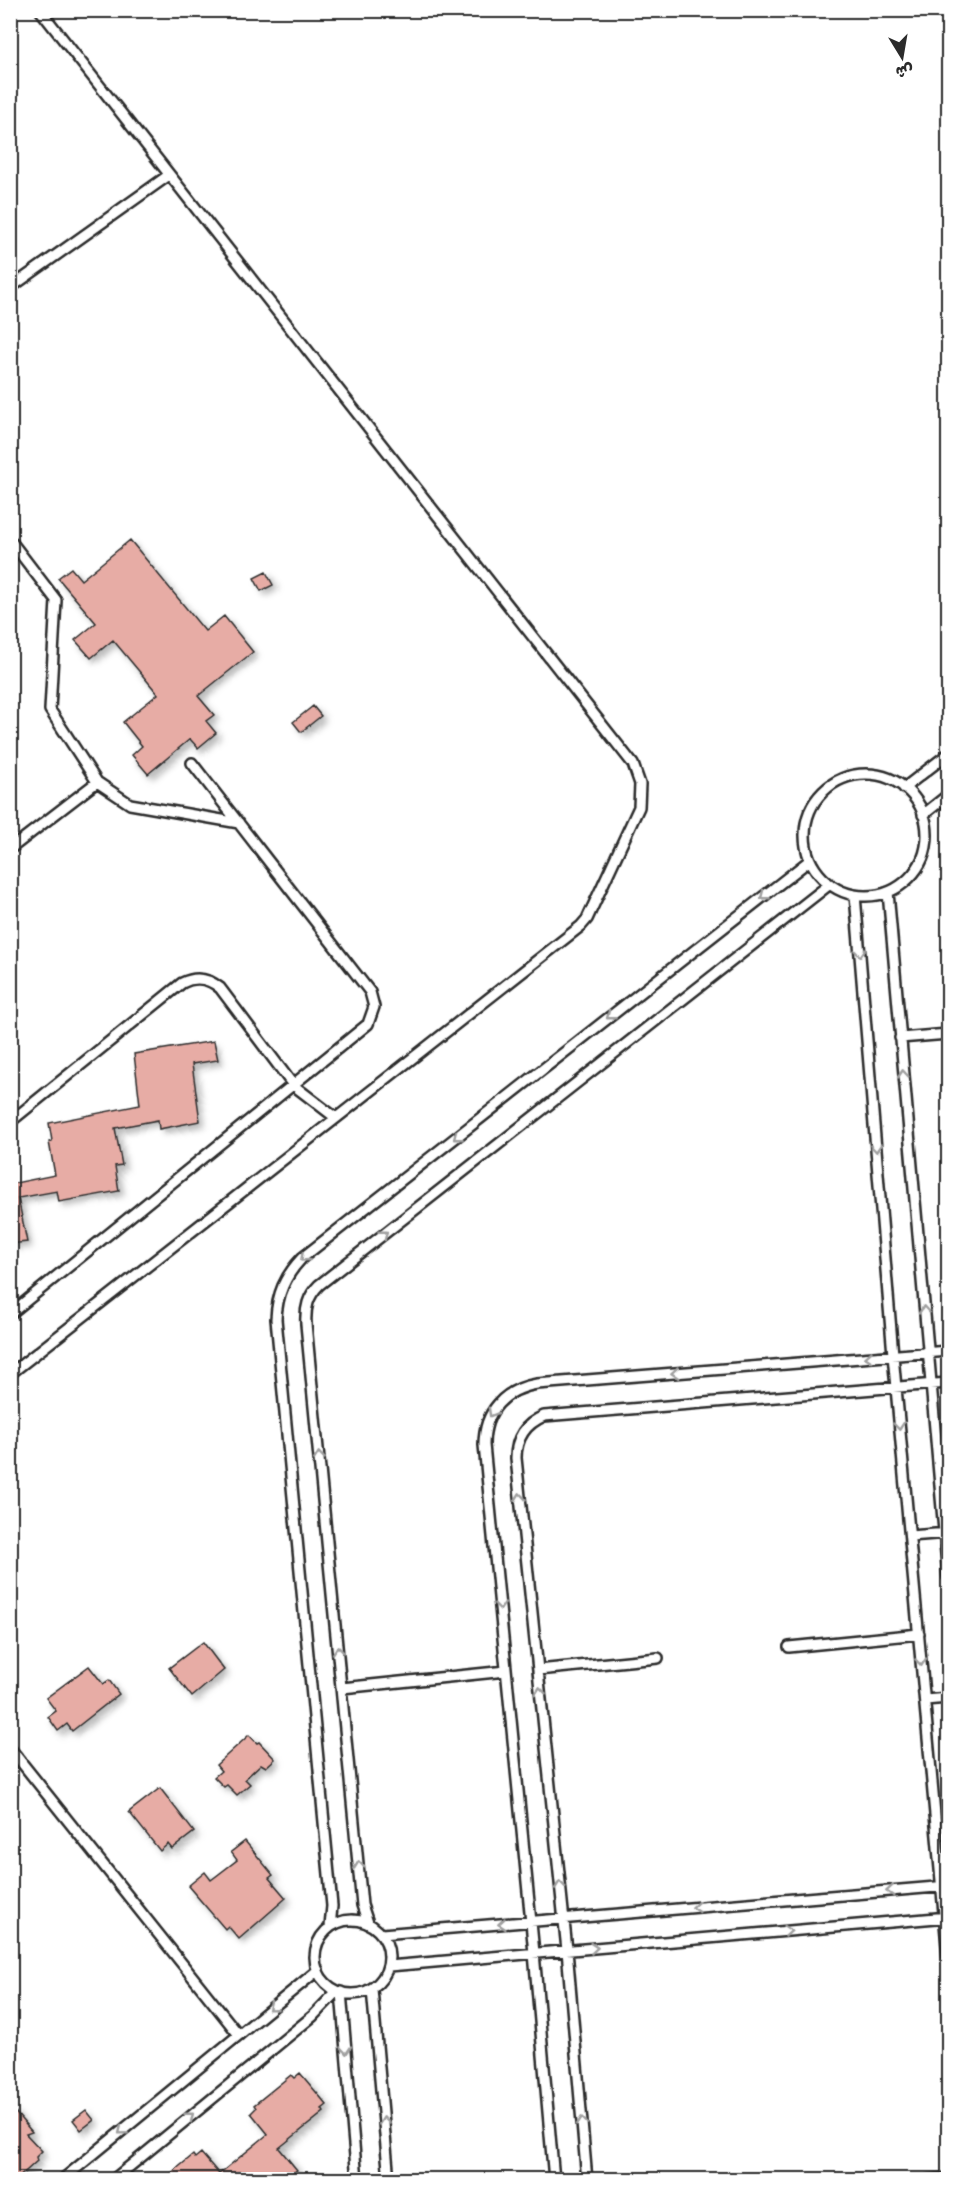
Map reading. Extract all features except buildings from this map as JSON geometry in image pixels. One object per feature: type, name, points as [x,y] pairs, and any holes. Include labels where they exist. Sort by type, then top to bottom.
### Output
[{"type":"lane","points":[[10,1374],[587,919],[639,807],[640,784],[633,764],[40,10]]},
{"type":"lane","points":[[10,288],[169,175]]},
{"type":"lane","points":[[10,540],[56,600],[50,710],[97,782],[130,804],[239,823]]},
{"type":"lane","points":[[904,788],[948,754]]},
{"type":"lane","points":[[10,1314],[368,1024],[374,1007],[370,992],[192,763]]},
{"type":"lane","points":[[873,775],[884,777],[904,788],[919,805],[923,815],[927,838],[921,860],[908,879],[888,892],[872,896],[855,895],[830,884],[818,874],[810,860],[804,837],[808,815],[820,795],[828,787],[849,777],[873,775]]},
{"type":"lane","points":[[10,849],[97,782]]},
{"type":"lane","points":[[923,815],[948,795]]},
{"type":"lane","points":[[330,1927],[332,1906],[276,1319],[284,1282],[302,1258],[810,860]]},
{"type":"lane","points":[[368,1923],[362,1905],[306,1314],[307,1304],[314,1291],[830,884]]},
{"type":"lane","points":[[888,892],[927,1353],[946,1533],[948,1577]]},
{"type":"lane","points":[[855,895],[918,1634],[945,1886],[948,1958]]},
{"type":"lane","points":[[10,1122],[177,987],[195,979],[208,980],[220,988],[293,1085],[336,1118]]},
{"type":"lane","points":[[900,1038],[948,1034]]},
{"type":"lane","points":[[554,2180],[531,1921],[483,1445],[485,1426],[489,1416],[508,1394],[537,1384],[948,1351]]},
{"type":"lane","points":[[587,2180],[564,1918],[516,1458],[518,1440],[528,1425],[544,1416],[948,1383]]},
{"type":"lane","points":[[910,1536],[946,1533]]},
{"type":"lane","points":[[789,1647],[918,1634]]},
{"type":"lane","points":[[538,1670],[658,1658]]},
{"type":"lane","points":[[342,1688],[506,1671]]},
{"type":"lane","points":[[925,1700],[948,1698]]},
{"type":"lane","points":[[10,1748],[239,2035]]},
{"type":"lane","points":[[382,1934],[945,1886]]},
{"type":"lane","points":[[389,1965],[947,1917]]},
{"type":"lane","points":[[348,1920],[368,1923],[382,1934],[388,1944],[390,1955],[385,1975],[372,1989],[357,1994],[339,1991],[327,1985],[318,1970],[315,1955],[322,1935],[339,1922],[348,1920]]},
{"type":"lane","points":[[62,2180],[318,1970]]},
{"type":"lane","points":[[372,1989],[389,2180]]},
{"type":"lane","points":[[112,2180],[313,2016],[339,1991]]},
{"type":"lane","points":[[339,1991],[357,2180]]},
{"type":"lane","points":[[928,2180],[948,2178]]}]
